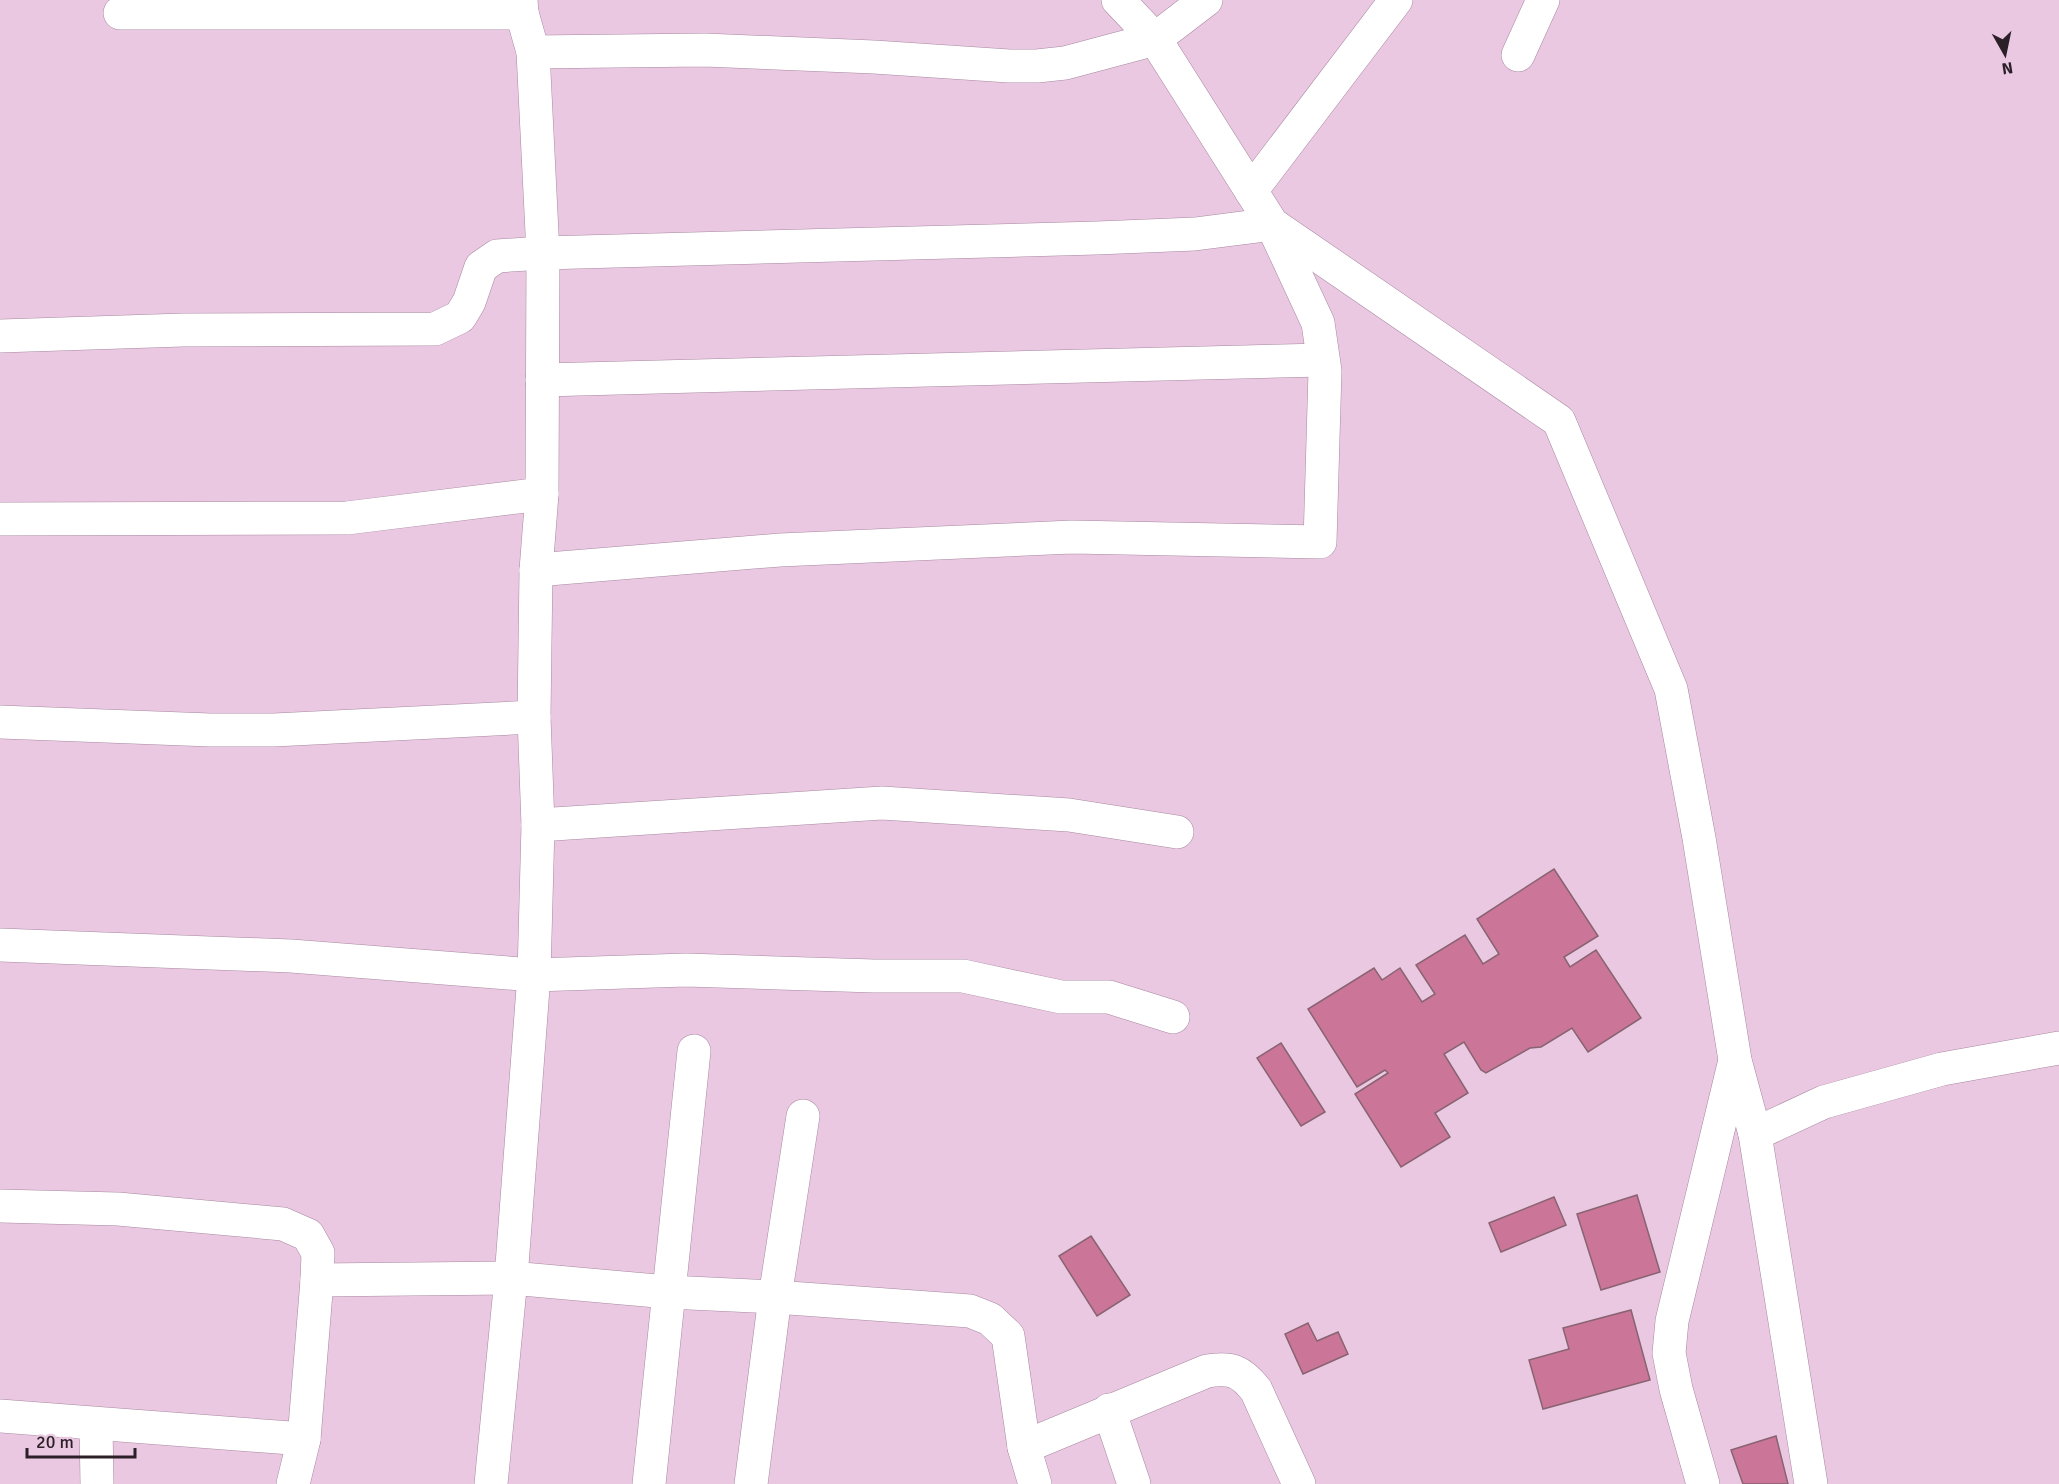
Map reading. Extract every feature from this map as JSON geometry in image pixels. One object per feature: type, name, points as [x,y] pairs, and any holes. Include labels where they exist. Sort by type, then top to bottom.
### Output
[{"type":"street","points":[[536,570],[780,550],[1072,537],[1320,543],[1325,371],[1318,323],[1272,224],[1155,39],[1118,0]]},
{"type":"street","points":[[533,52],[705,50],[1037,66],[1065,63],[1155,39],[1206,0]]},
{"type":"street","points":[[1251,191],[1396,0]]},
{"type":"street","points":[[1518,55],[1543,0]]},
{"type":"street","points":[[120,13],[521,6],[533,52],[543,253],[542,494],[536,570],[534,717],[538,825],[534,975],[511,1278],[491,1484]]},
{"type":"street","points":[[0,336],[183,330],[435,329],[460,317],[482,267],[497,256],[1195,234],[1272,224],[1560,421],[1671,689],[1699,837],[1735,1060],[1755,1134],[1811,1484]]},
{"type":"street","points":[[542,380],[1323,360]]},
{"type":"street","points":[[0,519],[347,519],[542,494]]},
{"type":"street","points":[[0,722],[210,730],[274,730],[534,717]]},
{"type":"street","points":[[538,825],[882,803],[1069,815],[1177,832]]},
{"type":"street","points":[[0,945],[291,956],[534,975],[686,970],[874,976],[963,976],[1061,997],[1109,997],[1173,1017]]},
{"type":"street","points":[[1755,1134],[1824,1101],[1942,1069],[2059,1048]]},
{"type":"street","points":[[649,1484],[694,1051]]},
{"type":"street","points":[[1702,1484],[1676,1389],[1669,1353],[1672,1321],[1735,1060]]},
{"type":"street","points":[[751,1484],[775,1297],[803,1116]]},
{"type":"street","points":[[0,1206],[118,1209],[283,1224],[308,1235],[318,1253],[317,1280],[304,1439],[293,1484]]},
{"type":"street","points":[[317,1280],[511,1278],[668,1292],[970,1311],[990,1319],[1008,1336],[1024,1447],[1035,1484]]},
{"type":"street","points":[[1024,1447],[1207,1371],[1220,1369],[1237,1371],[1248,1379],[1256,1390],[1299,1484]]},
{"type":"street","points":[[1109,1410],[1134,1484]]},
{"type":"street","points":[[0,1416],[304,1439]]},
{"type":"street","points":[[96,1424],[97,1484]]},
{"type":"building","points":[[1554,869],[1598,936],[1564,957],[1570,967],[1596,950],[1641,1018],[1588,1052],[1572,1028],[1541,1047],[1530,1048],[1486,1073],[1481,1070],[1464,1042],[1444,1054],[1468,1093],[1435,1113],[1450,1137],[1401,1167],[1355,1094],[1388,1073],[1385,1070],[1357,1087],[1308,1009],[1374,968],[1382,980],[1400,968],[1422,1002],[1435,994],[1416,965],[1465,935],[1483,964],[1499,954],[1477,919]]},
{"type":"building","points":[[1281,1043],[1325,1112],[1301,1126],[1257,1058]]},
{"type":"building","points":[[1637,1195],[1660,1272],[1601,1290],[1577,1214]]},
{"type":"building","points":[[1554,1197],[1566,1225],[1501,1252],[1489,1223]]},
{"type":"building","points":[[1091,1236],[1130,1295],[1097,1316],[1059,1256]]},
{"type":"building","points":[[1631,1310],[1650,1380],[1543,1409],[1529,1360],[1569,1349],[1563,1328]]},
{"type":"building","points":[[1308,1323],[1317,1341],[1338,1332],[1348,1354],[1303,1374],[1285,1334]]},
{"type":"building","points":[[1776,1436],[1788,1484],[1743,1484],[1731,1450]]}]
